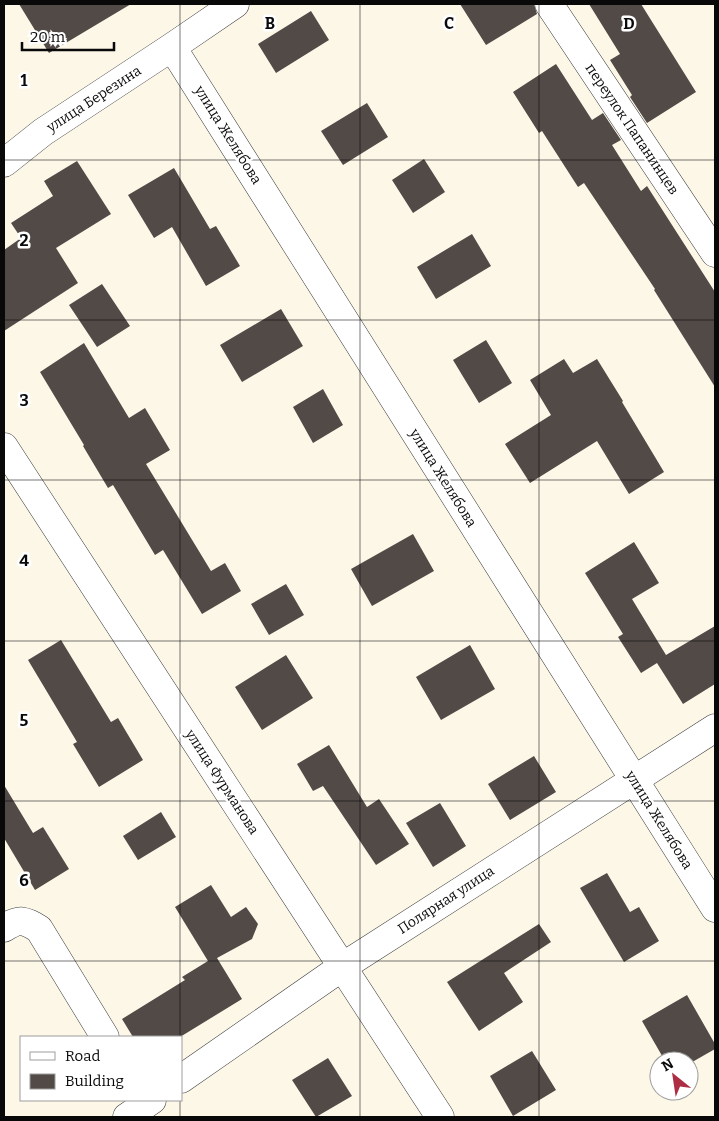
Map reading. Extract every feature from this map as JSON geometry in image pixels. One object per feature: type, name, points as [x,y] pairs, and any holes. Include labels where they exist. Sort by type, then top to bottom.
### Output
[{"type":"street","name":"улица Березина","points":[[4,163],[43,132],[236,4]]},
{"type":"street","name":"переулок Папанинцев","points":[[549,4],[715,253]]},
{"type":"street","name":"улица Желябова","points":[[172,47],[715,908]]},
{"type":"street","name":"улица Фурманова","points":[[4,447],[440,1117]]},
{"type":"street","name":"Полярная улица","points":[[182,1078],[342,967],[715,728]]},
{"type":"street","points":[[4,928],[12,922],[24,921],[39,929],[103,1036]]},
{"type":"building","points":[[19,4],[131,4],[49,53]]},
{"type":"building","points":[[460,4],[534,4],[537,14],[486,45]]},
{"type":"building","points":[[589,4],[641,4],[696,92],[647,123],[610,60],[620,54]]},
{"type":"building","points":[[311,11],[329,40],[276,73],[258,44]]},
{"type":"building","points":[[556,64],[592,120],[603,113],[621,140],[612,145],[641,191],[647,186],[715,292],[715,387],[655,289],[584,183],[578,187],[542,131],[539,133],[513,92]]},
{"type":"building","points":[[367,103],[388,137],[343,165],[321,131]]},
{"type":"building","points":[[424,159],[445,192],[413,213],[392,180]]},
{"type":"building","points":[[77,161],[111,214],[56,248],[78,283],[4,331],[4,250],[21,238],[11,223],[53,196],[44,181]]},
{"type":"building","points":[[174,168],[210,229],[216,226],[240,266],[206,286],[172,227],[154,238],[128,195]]},
{"type":"building","points":[[472,234],[491,266],[436,299],[417,267]]},
{"type":"building","points":[[102,284],[130,326],[97,347],[69,305]]},
{"type":"building","points":[[281,309],[303,346],[242,382],[220,345]]},
{"type":"building","points":[[486,340],[512,383],[479,403],[453,360]]},
{"type":"building","points":[[84,343],[129,418],[145,408],[170,450],[146,464],[211,571],[225,563],[241,591],[202,614],[163,550],[155,555],[113,485],[108,488],[40,372]]},
{"type":"building","points":[[564,359],[573,373],[597,359],[664,472],[629,494],[597,441],[530,483],[505,444],[551,415],[530,380]]},
{"type":"building","points":[[323,389],[343,425],[313,443],[293,407]]},
{"type":"building","points":[[413,534],[434,571],[372,606],[351,569]]},
{"type":"building","points":[[634,542],[659,583],[632,599],[666,655],[715,626],[715,684],[683,704],[657,663],[641,673],[618,637],[623,634],[585,573]]},
{"type":"building","points":[[286,584],[304,615],[269,635],[251,604]]},
{"type":"building","points":[[61,640],[111,722],[118,718],[143,760],[99,787],[73,744],[77,742],[28,660]]},
{"type":"building","points":[[470,645],[495,689],[441,720],[416,677]]},
{"type":"building","points":[[286,655],[313,698],[262,730],[235,687]]},
{"type":"building","points":[[329,745],[367,807],[379,799],[409,844],[376,865],[323,786],[313,791],[297,764]]},
{"type":"building","points":[[534,756],[556,792],[510,820],[488,784]]},
{"type":"building","points":[[4,785],[33,833],[43,827],[69,869],[35,890],[4,838]]},
{"type":"building","points":[[440,803],[466,846],[433,867],[406,823]]},
{"type":"building","points":[[161,812],[176,837],[138,860],[123,836]]},
{"type":"building","points":[[607,873],[630,912],[639,907],[659,941],[624,962],[580,888]]},
{"type":"building","points":[[211,885],[231,917],[246,907],[258,924],[252,939],[217,958],[242,999],[182,1036],[132,1036],[122,1019],[185,980],[182,977],[208,961],[175,907]]},
{"type":"building","points":[[539,924],[551,942],[504,973],[523,1002],[479,1031],[447,982]]},
{"type":"building","points":[[687,995],[715,1044],[715,1049],[699,1058],[699,1051],[659,1051],[642,1021]]},
{"type":"building","points":[[532,1051],[556,1090],[513,1116],[490,1076]]},
{"type":"building","points":[[328,1058],[352,1096],[316,1117],[292,1080]]}]
